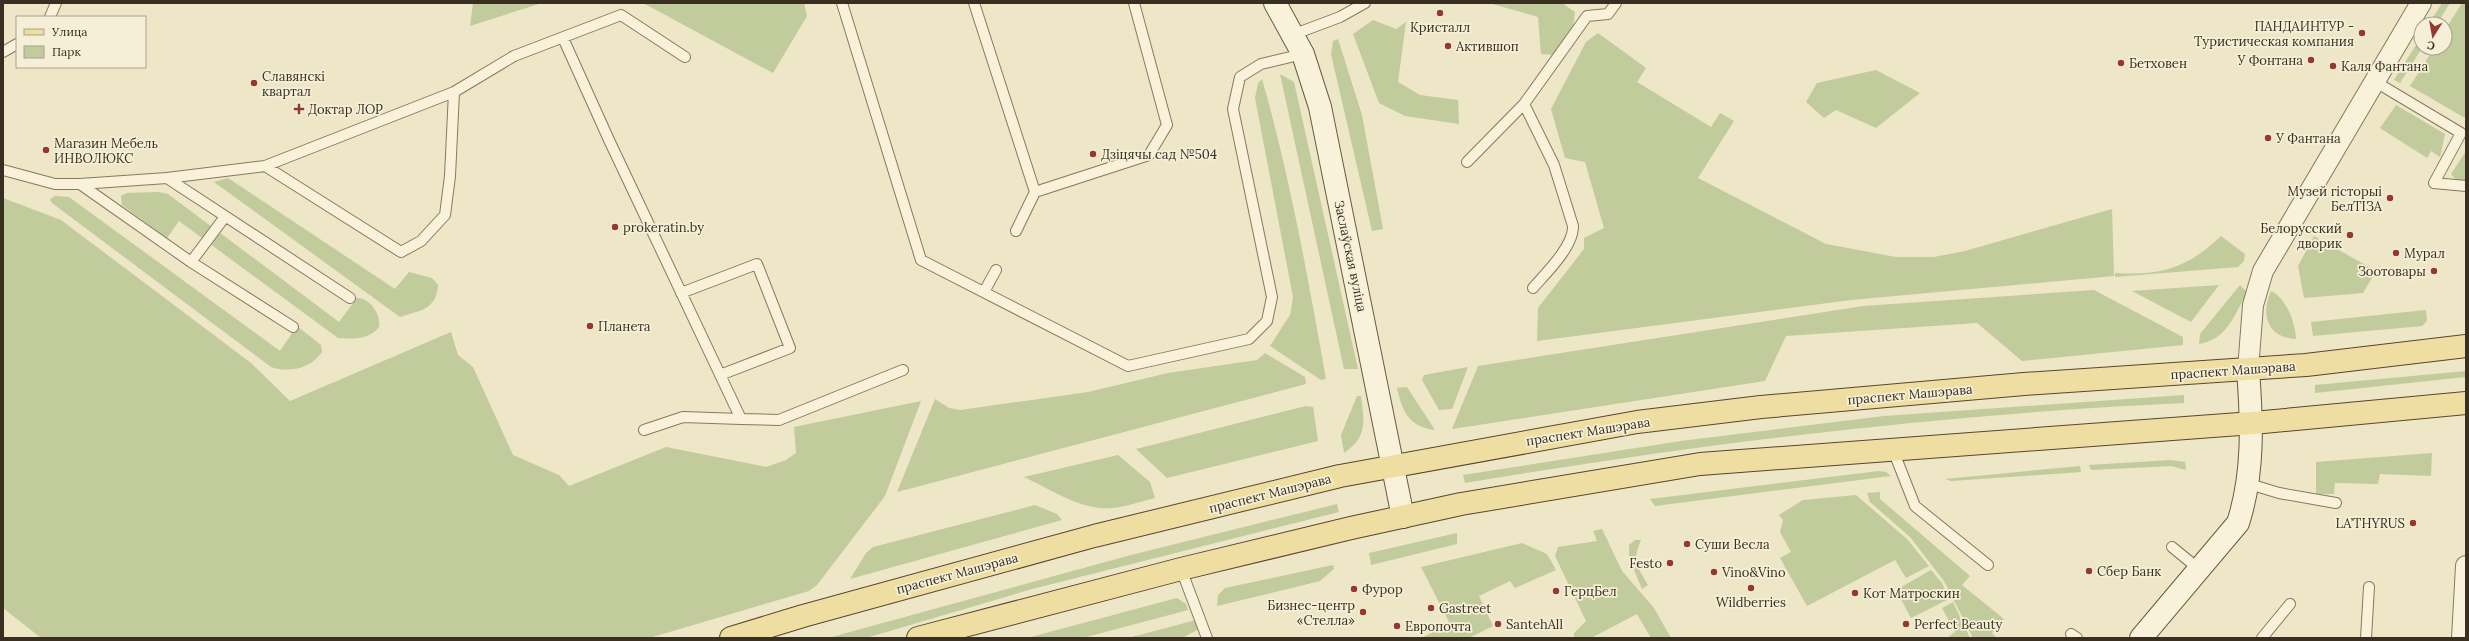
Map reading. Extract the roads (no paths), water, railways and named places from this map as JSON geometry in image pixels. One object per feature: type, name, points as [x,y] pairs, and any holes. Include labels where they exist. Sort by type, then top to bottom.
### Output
[{"type":"main road","name":"Заслаўская вуліца","points":[[1275,3],[1303,54],[1321,114],[1403,517]]},
{"type":"main road","name":"праспект Машэрава","points":[[731,638],[803,616],[1094,536],[1340,476],[1636,422],[1761,407],[2024,384],[2248,370],[2466,346]]},
{"type":"main road","points":[[2141,638],[2200,570],[2238,523],[2245,502],[2253,423],[2248,370]]},
{"type":"main road","points":[[918,638],[1181,569],[1461,504],[1700,464],[2466,407]]},
{"type":"street","points":[[2248,370],[2253,305],[2258,281],[2268,259],[2422,3]]},
{"type":"street","points":[[2462,638],[2466,566]]},
{"type":"lane","points":[[50,16],[56,3]]},
{"type":"lane","points":[[842,3],[921,260],[1128,366],[1249,339],[1267,321],[1272,296],[1233,109],[1235,93],[1240,77],[1261,64],[1303,54]]},
{"type":"lane","points":[[974,3],[1034,192],[1016,231]]},
{"type":"lane","points":[[1034,192],[1149,155],[1160,140],[1167,125],[1134,3]]},
{"type":"lane","points":[[1292,35],[1340,17],[1365,3]]},
{"type":"lane","points":[[1467,162],[1524,104],[1587,16],[1608,14],[1616,3]]},
{"type":"lane","points":[[3,170],[55,184],[80,184],[167,178],[265,166],[454,92],[514,56],[621,15],[685,57]]},
{"type":"lane","points":[[563,38],[741,419]]},
{"type":"lane","points":[[3,52],[16,45]]},
{"type":"lane","points":[[2374,81],[2461,133],[2434,183],[2466,186]]},
{"type":"lane","points":[[265,166],[401,252],[421,241],[445,215],[450,176],[454,92]]},
{"type":"lane","points":[[1524,104],[1554,165],[1573,226],[1574,234],[1569,244],[1533,288]]},
{"type":"lane","points":[[167,178],[224,218],[350,298]]},
{"type":"lane","points":[[80,184],[191,262],[293,327]]},
{"type":"lane","points":[[191,262],[224,218]]},
{"type":"lane","points":[[681,293],[757,264],[790,348],[720,375]]},
{"type":"lane","points":[[984,292],[996,270]]},
{"type":"lane","points":[[644,430],[683,416],[779,420],[903,370]]},
{"type":"lane","points":[[1893,450],[1915,506],[1988,565]]},
{"type":"lane","points":[[2246,483],[2279,493],[2336,503]]},
{"type":"lane","points":[[2172,547],[2200,570]]},
{"type":"lane","points":[[1181,569],[1207,638]]},
{"type":"lane","points":[[2366,638],[2369,587]]},
{"type":"lane","points":[[2262,638],[2290,604]]},
{"type":"place","name":"Кристалл","points":[[1440,13]]},
{"type":"place","name":"ПАНДАИНТУР - Туристическая компания","points":[[2362,33]]},
{"type":"place","name":"Актившоп","points":[[1448,46]]},
{"type":"place","name":"У Фонтана","points":[[2311,60]]},
{"type":"place","name":"Бетховен","points":[[2121,63]]},
{"type":"place","name":"Каля Фантана","points":[[2333,66]]},
{"type":"place","name":"Славянскі квартал","points":[[254,83]]},
{"type":"place","name":"Доктар ЛОР","points":[[299,109]]},
{"type":"place","name":"У Фантана","points":[[2268,138]]},
{"type":"place","name":"Магазин Мебель ИНВОЛЮКС","points":[[46,150]]},
{"type":"place","name":"Дзіцячы сад №504","points":[[1093,154]]},
{"type":"place","name":"Музей гісторыі БелТІЗА","points":[[2390,198]]},
{"type":"place","name":"prokeratin.by","points":[[615,227]]},
{"type":"place","name":"Белорусский дворик","points":[[2350,235]]},
{"type":"place","name":"Мурал","points":[[2396,253]]},
{"type":"place","name":"Зоотовары","points":[[2434,271]]},
{"type":"place","name":"Планета","points":[[590,326]]},
{"type":"place","name":"LA’THYRUS","points":[[2413,523]]},
{"type":"place","name":"Суши Весла","points":[[1687,544]]},
{"type":"place","name":"Festo","points":[[1670,563]]},
{"type":"place","name":"Сбер Банк","points":[[2089,571]]},
{"type":"place","name":"Vino&Vino","points":[[1714,572]]},
{"type":"place","name":"Wildberries","points":[[1751,588]]},
{"type":"place","name":"Фурор","points":[[1354,589]]},
{"type":"place","name":"ГерцБел","points":[[1556,591]]},
{"type":"place","name":"Кот Матроскин","points":[[1855,593]]},
{"type":"place","name":"Gastreet","points":[[1431,608]]},
{"type":"place","name":"Бизнес-центр «Стелла»","points":[[1363,612]]},
{"type":"place","name":"SantehAll","points":[[1498,624]]},
{"type":"place","name":"Perfect Beauty","points":[[1906,624]]},
{"type":"place","name":"Европочта","points":[[1397,626]]}]
